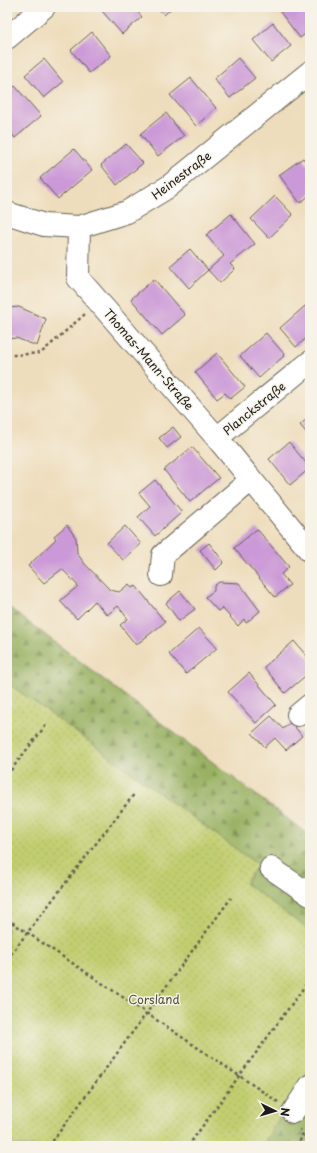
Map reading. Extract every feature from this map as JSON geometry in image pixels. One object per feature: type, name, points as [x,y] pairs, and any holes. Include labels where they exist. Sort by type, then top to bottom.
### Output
[{"type":"street","points":[[7,38],[44,7]]},
{"type":"street","name":"Heinestraße","points":[[7,213],[44,225],[79,227],[127,212],[168,187],[310,72]]},
{"type":"street","name":"Thomas-Mann-Straße","points":[[79,227],[78,278],[218,438],[310,551]]},
{"type":"street","name":"Planckstraße","points":[[218,438],[310,362]]},
{"type":"street","points":[[161,575],[163,555],[251,480]]},
{"type":"street","points":[[271,868],[310,895]]},
{"type":"street","points":[[293,1112],[310,1086]]},
{"type":"path","points":[[7,357],[41,353],[99,302]]},
{"type":"path","points":[[7,775],[46,725]]},
{"type":"path","points":[[7,959],[135,792]]},
{"type":"path","points":[[49,1146],[231,898]]},
{"type":"path","points":[[7,920],[293,1112]]},
{"type":"path","points":[[188,1146],[310,979]]},
{"type":"path","points":[[296,1146],[303,1136]]},
{"type":"green space","name":"Corsland","points":[[7,606],[310,836],[310,1146],[7,1146]]},
{"type":"green space","name":"Corsland","points":[[7,683],[258,865],[245,883],[310,931],[310,1068],[262,1146],[7,1146]]},
{"type":"building","points":[[106,7],[133,7],[142,17],[122,34],[102,11]]},
{"type":"building","points":[[157,7],[173,7],[164,15]]},
{"type":"building","points":[[286,7],[310,8],[310,30],[300,38],[280,12]]},
{"type":"building","points":[[273,23],[291,46],[271,62],[253,40]]},
{"type":"building","points":[[92,32],[111,56],[89,73],[71,50]]},
{"type":"building","points":[[238,58],[255,78],[230,98],[214,79]]},
{"type":"building","points":[[44,59],[63,82],[44,98],[25,75]]},
{"type":"building","points":[[191,78],[216,108],[196,126],[170,95]]},
{"type":"building","points":[[15,86],[41,116],[15,138],[7,128],[7,93]]},
{"type":"building","points":[[166,113],[184,136],[158,156],[140,134]]},
{"type":"building","points":[[126,144],[143,163],[117,185],[101,165]]},
{"type":"building","points":[[74,149],[92,170],[58,199],[40,178]]},
{"type":"building","points":[[303,158],[308,165],[310,164],[310,195],[300,203],[279,175]]},
{"type":"building","points":[[275,196],[293,215],[269,238],[251,219]]},
{"type":"building","points":[[231,214],[255,244],[230,264],[235,269],[220,283],[208,270],[224,256],[206,235]]},
{"type":"building","points":[[190,249],[208,270],[189,288],[170,266]]},
{"type":"building","points":[[154,279],[185,315],[162,335],[131,299]]},
{"type":"building","points":[[305,306],[310,312],[310,335],[296,347],[280,328]]},
{"type":"building","points":[[19,307],[46,319],[37,346],[16,338],[7,339],[7,308]]},
{"type":"building","points":[[266,333],[285,355],[259,378],[240,356]]},
{"type":"building","points":[[217,353],[245,387],[230,399],[225,393],[217,399],[195,372]]},
{"type":"building","points":[[310,416],[310,437],[300,425]]},
{"type":"building","points":[[173,427],[181,437],[167,448],[159,438]]},
{"type":"building","points":[[289,442],[310,468],[290,485],[269,459]]},
{"type":"building","points":[[192,447],[219,478],[190,502],[164,470]]},
{"type":"building","points":[[155,480],[182,512],[155,536],[138,517],[150,506],[139,493]]},
{"type":"building","points":[[67,525],[76,538],[77,553],[84,563],[110,590],[119,592],[129,584],[132,588],[136,586],[165,622],[136,645],[120,625],[128,619],[118,606],[107,615],[95,601],[77,619],[60,601],[78,586],[70,577],[62,569],[44,583],[28,566],[56,539],[54,536]]},
{"type":"building","points":[[125,526],[141,544],[123,560],[107,543]]},
{"type":"building","points":[[257,529],[289,567],[281,574],[290,585],[275,597],[234,548]]},
{"type":"building","points":[[209,543],[224,562],[216,570],[200,550]]},
{"type":"building","points":[[219,582],[239,583],[260,611],[246,623],[244,619],[238,626],[222,608],[218,611],[205,597],[214,591],[214,586]]},
{"type":"building","points":[[180,591],[195,609],[179,621],[166,603]]},
{"type":"building","points":[[199,628],[217,648],[186,674],[169,654]]},
{"type":"building","points":[[294,641],[310,660],[310,672],[285,693],[264,667]]},
{"type":"building","points":[[249,673],[276,705],[256,723],[228,692]]},
{"type":"building","points":[[271,716],[283,729],[291,722],[302,736],[286,750],[275,738],[265,747],[252,733]]}]
